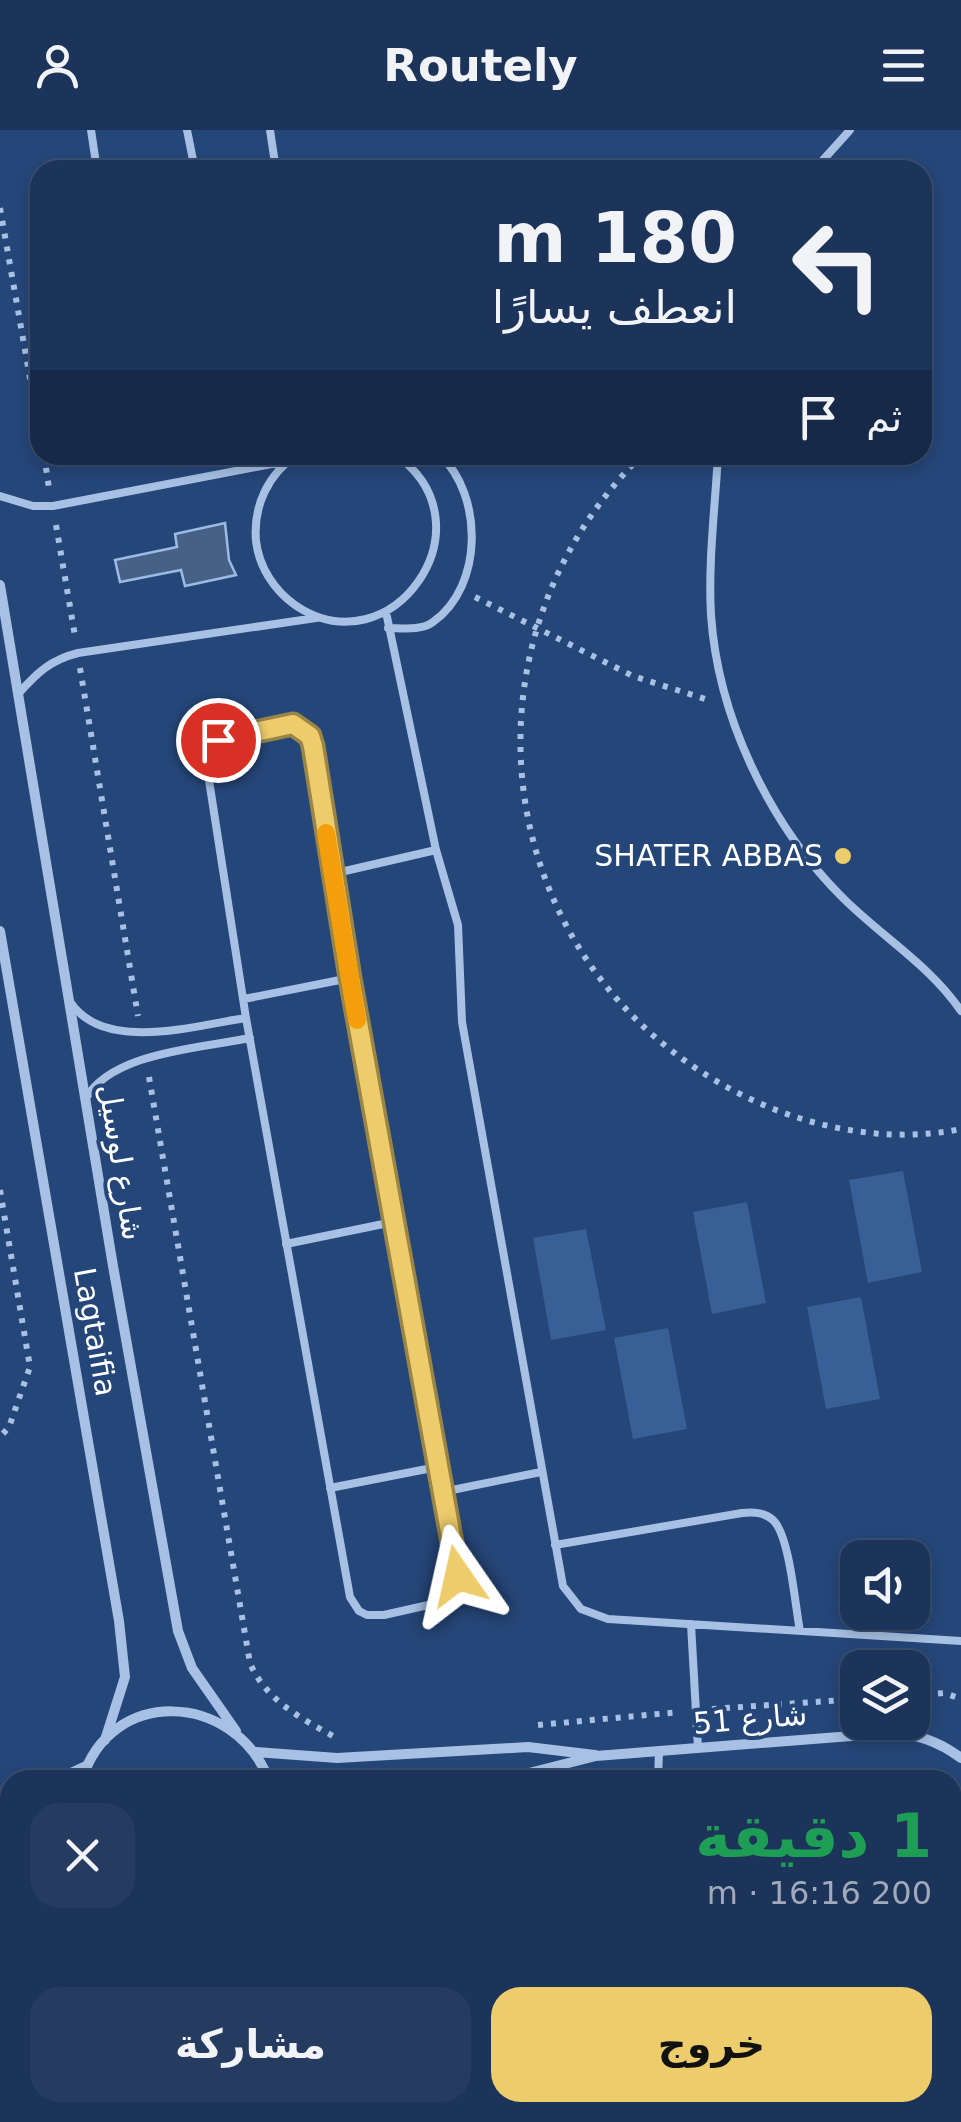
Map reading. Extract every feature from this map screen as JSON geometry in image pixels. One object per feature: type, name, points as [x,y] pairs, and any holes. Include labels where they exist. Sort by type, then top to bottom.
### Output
[{"type":"street","name":"شارع لوسيل","points":[[0,585],[178,1631],[192,1668],[236,1731],[256,1752],[264,1770]]},
{"type":"street","name":"Lagtaifia","points":[[0,931],[120,1621],[125,1677],[105,1740]]},
{"type":"street","points":[[85,1770],[105,1740],[128,1723],[154,1712],[183,1711],[211,1717],[236,1731]]},
{"type":"street","name":"شارع 51","points":[[545,1770],[596,1756],[890,1732],[936,1742],[961,1758]]},
{"type":"street","name":"شارع 51","points":[[256,1752],[337,1758],[528,1748],[596,1756]]},
{"type":"street","points":[[77,1770],[86,1766]]},
{"type":"lane","points":[[91,130],[96,160]]},
{"type":"lane","points":[[187,130],[192,160]]},
{"type":"lane","points":[[270,130],[274,160]]},
{"type":"lane","points":[[823,160],[850,130]]},
{"type":"lane","points":[[0,496],[34,506],[52,506],[271,465]]},
{"type":"lane","points":[[284,465],[274,475],[257,510],[257,549],[263,567],[286,598],[320,617]]},
{"type":"lane","points":[[18,694],[41,668],[78,652],[320,617],[353,620],[386,612],[418,586],[432,558],[437,528],[426,488],[407,465]]},
{"type":"lane","points":[[388,628],[430,625],[459,590],[470,558],[471,512],[447,465]]},
{"type":"lane","points":[[718,465],[712,618],[730,708],[764,790],[812,864],[841,897],[936,980],[961,1011]]},
{"type":"lane","points":[[386,612],[436,850],[458,924],[460,1012],[563,1586],[581,1609],[608,1618],[961,1642]]},
{"type":"lane","points":[[283,724],[293,724],[310,736],[350,978],[458,1576],[456,1590],[439,1604],[376,1617],[359,1611],[350,1596],[286,1244],[206,761],[218,740],[283,724]]},
{"type":"lane","points":[[332,874],[436,850]]},
{"type":"lane","points":[[244,999],[350,978]]},
{"type":"lane","points":[[68,997],[76,1010],[90,1020],[123,1032],[141,1034],[246,1018]]},
{"type":"lane","points":[[85,1100],[103,1078],[145,1059],[250,1038]]},
{"type":"lane","points":[[286,1244],[393,1222]]},
{"type":"lane","points":[[330,1488],[437,1467]]},
{"type":"lane","points":[[442,1492],[541,1472]]},
{"type":"lane","points":[[554,1545],[742,1513],[764,1514],[779,1528],[800,1631]]},
{"type":"lane","points":[[691,1624],[698,1748]]},
{"type":"lane","points":[[658,1770],[659,1751]]},
{"type":"path","points":[[0,208],[30,378]]},
{"type":"path","points":[[633,465],[596,506],[554,578],[536,627],[523,685],[519,755],[528,824],[555,905],[575,943],[608,988],[654,1037],[686,1062],[756,1103],[857,1131],[927,1136],[961,1129]]},
{"type":"path","points":[[65,577],[141,1034]]},
{"type":"path","points":[[459,590],[633,676],[730,708]]},
{"type":"path","points":[[145,1059],[250,1663],[256,1677],[285,1707],[341,1741]]},
{"type":"path","points":[[0,1190],[30,1367],[9,1427],[0,1437]]},
{"type":"path","points":[[930,1694],[945,1693],[961,1700]]},
{"type":"path","points":[[521,1726],[840,1700]]},
{"type":"shaded area","points":[[225,523],[229,560],[236,575],[185,586],[181,570],[120,582],[115,560],[177,547],[175,534]]},
{"type":"shaded area","points":[[903,1171],[922,1272],[868,1283],[849,1180]]},
{"type":"shaded area","points":[[747,1202],[766,1303],[712,1314],[693,1212]]},
{"type":"shaded area","points":[[586,1229],[606,1330],[551,1340],[533,1238]]},
{"type":"shaded area","points":[[861,1297],[880,1399],[826,1409],[807,1307]]},
{"type":"shaded area","points":[[668,1328],[687,1429],[633,1439],[614,1338]]},
{"type":"slow traffic","points":[[326,833],[357,1020]]},
{"type":"place","name":"SHATER ABBAS","points":[[843,856]]},
{"type":"route","points":[[218,740],[293,724],[310,736],[313,746],[350,978],[458,1576]]}]
